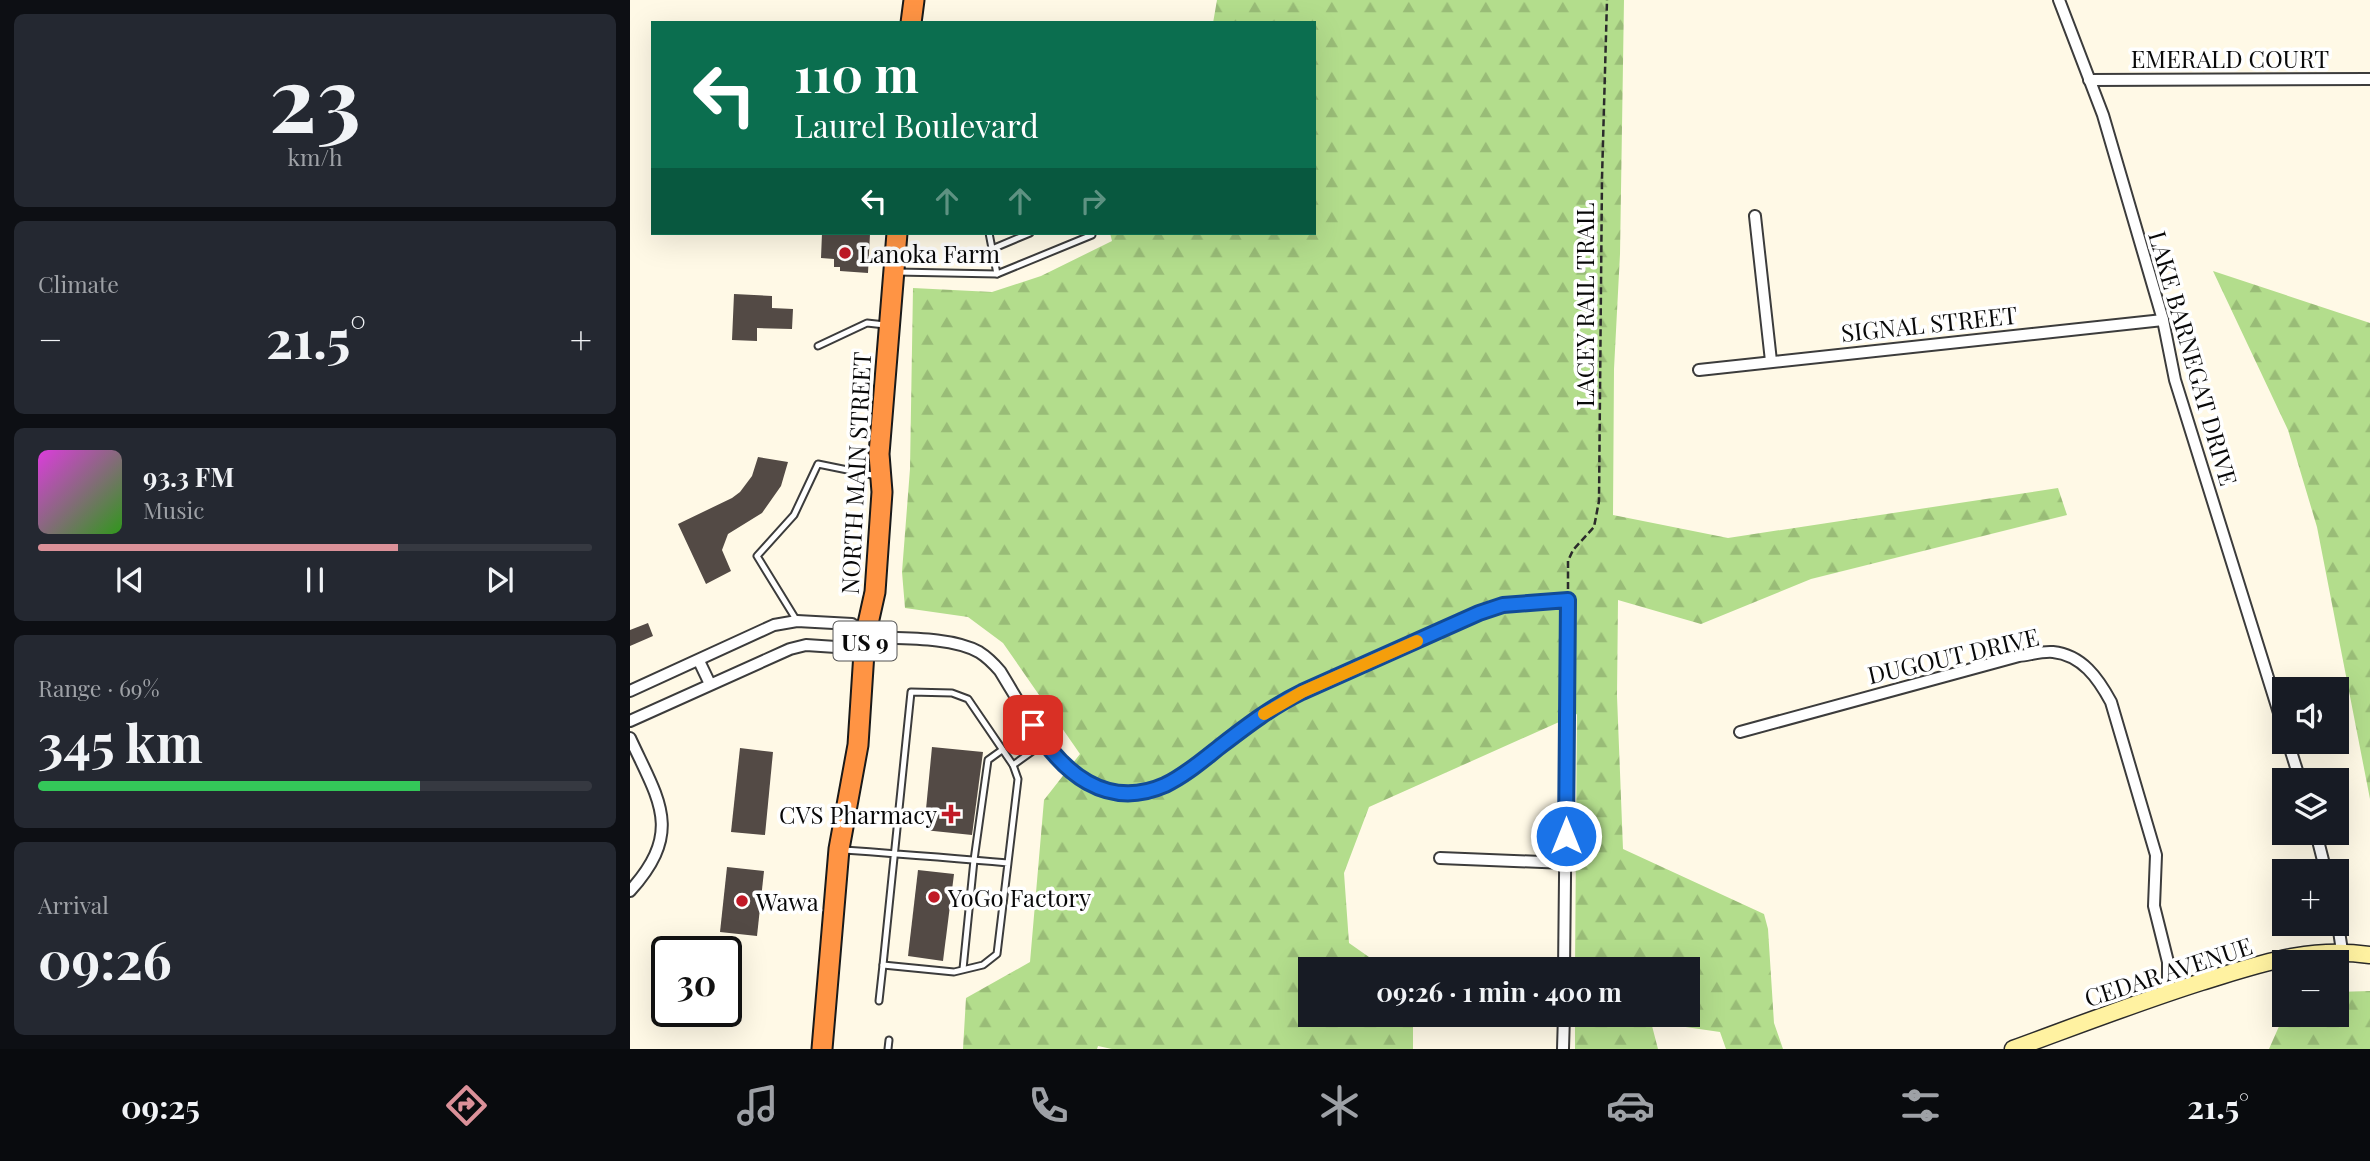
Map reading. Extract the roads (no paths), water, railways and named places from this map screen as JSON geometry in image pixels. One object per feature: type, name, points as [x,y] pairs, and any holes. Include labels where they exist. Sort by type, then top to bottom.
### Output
[{"type":"highway","points":[[911,21],[914,0]]},
{"type":"highway","name":"NORTH MAIN STREET","points":[[821,1049],[839,849],[858,745],[865,637],[875,592],[882,492],[879,454],[897,235]]},
{"type":"street","name":"LAKE BARNEGAT DRIVE","points":[[2059,0],[2103,115],[2163,320],[2175,380],[2272,691]]},
{"type":"street","name":"EMERALD COURT","points":[[2090,80],[2370,79]]},
{"type":"street","points":[[1755,216],[1770,361]]},
{"type":"street","name":"SIGNAL STREET","points":[[1699,370],[2163,320]]},
{"type":"street","points":[[630,691],[754,633],[774,625],[797,621],[852,624],[865,637],[964,645],[981,653],[1000,671],[1044,743],[1073,775],[1092,786],[1133,793],[1150,790],[1180,777],[1278,704],[1479,613],[1503,605],[1568,600],[1564,957]]},
{"type":"street","points":[[630,720],[790,649],[806,645],[851,648],[865,637]]},
{"type":"street","name":"DUGOUT DRIVE","points":[[1740,732],[2019,656],[2052,652],[2082,663],[2099,680],[2111,702],[2156,855],[2154,906],[2168,962],[2168,992]]},
{"type":"street","points":[[699,661],[710,684]]},
{"type":"street","points":[[630,737],[656,797],[663,822],[653,861],[630,891]]},
{"type":"street","points":[[1440,858],[1566,863]]},
{"type":"street","name":"CEDAR AVENUE","points":[[2349,952],[2370,955]]},
{"type":"street","name":"CEDAR AVENUE","points":[[2013,1049],[2168,992],[2272,960]]},
{"type":"street","points":[[1563,1049],[1564,1027]]},
{"type":"lane","points":[[989,235],[997,274]]},
{"type":"lane","points":[[992,249],[1025,235]]},
{"type":"lane","points":[[893,272],[997,274],[1090,235]]},
{"type":"lane","points":[[818,346],[867,323],[888,326]]},
{"type":"lane","points":[[797,621],[757,556],[794,515],[818,464],[881,477]]},
{"type":"lane","points":[[879,1001],[911,692],[952,693],[968,699],[1013,765],[1018,779],[997,954],[983,965],[954,972],[883,965]]},
{"type":"lane","points":[[1013,765],[1044,743]]},
{"type":"lane","points":[[963,970],[988,760],[1002,750]]},
{"type":"lane","points":[[839,849],[1008,863]]},
{"type":"lane","points":[[888,1049],[889,1040]]},
{"type":"place","name":"Lanoka Farm","points":[[845,253]]},
{"type":"place","name":"CVS Pharmacy","points":[[951,814]]},
{"type":"place","name":"YoGo Factory","points":[[934,897]]},
{"type":"place","name":"Wawa","points":[[742,901]]}]
